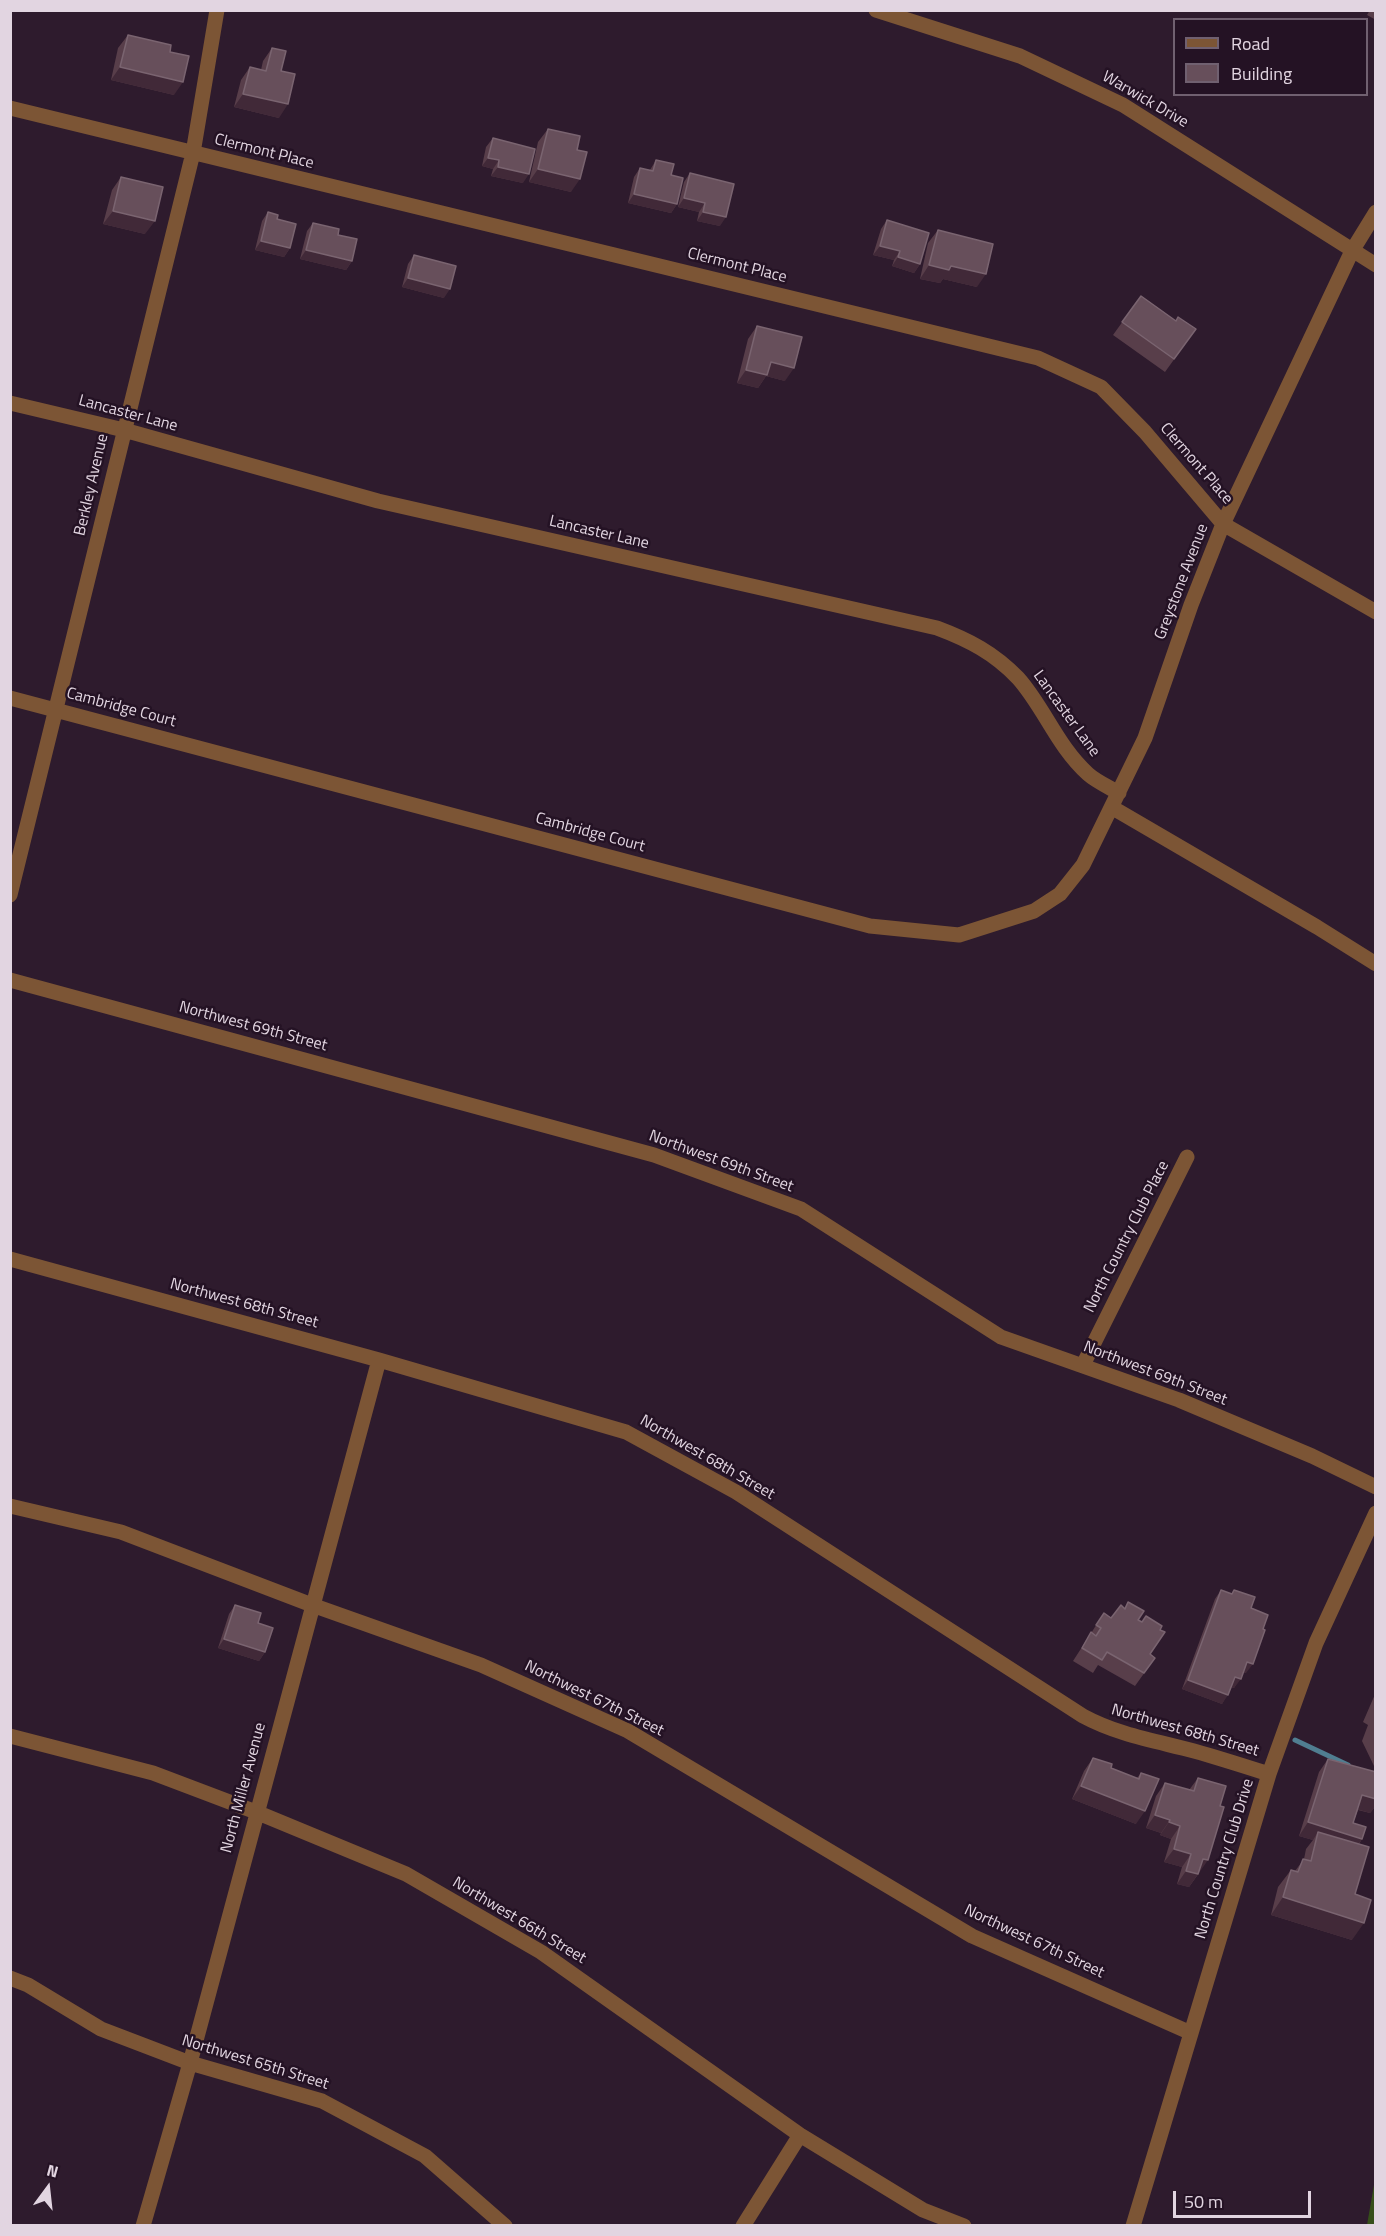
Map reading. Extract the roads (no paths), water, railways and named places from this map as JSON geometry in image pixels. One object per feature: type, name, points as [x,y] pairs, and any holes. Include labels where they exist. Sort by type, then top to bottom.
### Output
[{"type":"street","name":"Berkley Avenue","points":[[10,895],[193,153],[217,10]]},
{"type":"street","name":"Warwick Drive","points":[[876,10],[1020,56],[1123,105],[1376,265]]},
{"type":"street","name":"Clermont Place","points":[[10,108],[1038,358],[1101,387],[1145,432],[1223,524],[1376,612]]},
{"type":"street","name":"Greystone Avenue","points":[[1113,808],[1145,738],[1191,605],[1223,524],[1352,251],[1376,212]]},
{"type":"street","name":"Lancaster Lane","points":[[10,403],[124,430],[378,501],[937,628],[967,639],[997,659],[1019,680],[1065,749],[1089,775],[1119,793]]},
{"type":"street","name":"Cambridge Court","points":[[10,698],[870,926],[903,930],[959,935],[1034,910],[1060,894],[1083,866],[1113,808]]},
{"type":"street","points":[[1113,808],[1376,964]]},
{"type":"street","name":"Northwest 69th Street","points":[[10,980],[654,1155],[801,1209],[1001,1337],[1179,1400],[1312,1456],[1376,1487]]},
{"type":"street","name":"North Country Club Place","points":[[1083,1365],[1187,1157]]},
{"type":"street","name":"Northwest 68th Street","points":[[10,1259],[379,1360],[626,1432],[736,1492],[1103,1727],[1269,1774]]},
{"type":"street","name":"North Miller Avenue","points":[[143,2226],[379,1360]]},
{"type":"street","name":"Northwest 67th Street","points":[[10,1506],[121,1532],[312,1605],[481,1665],[628,1731],[972,1936],[1191,2033]]},
{"type":"street","name":"North Country Club Drive","points":[[1133,2226],[1269,1774],[1316,1643],[1376,1513]]},
{"type":"street","name":"Northwest 66th Street","points":[[10,1736],[153,1773],[256,1812],[406,1874],[541,1952],[800,2135],[923,2210],[964,2226]]},
{"type":"street","name":"Northwest 65th Street","points":[[10,1978],[28,1985],[101,2029],[189,2063],[322,2101],[425,2156],[504,2225]]},
{"type":"street","points":[[743,2226],[800,2135]]},
{"type":"waterway","points":[[1295,1740],[1348,1765]]}]
